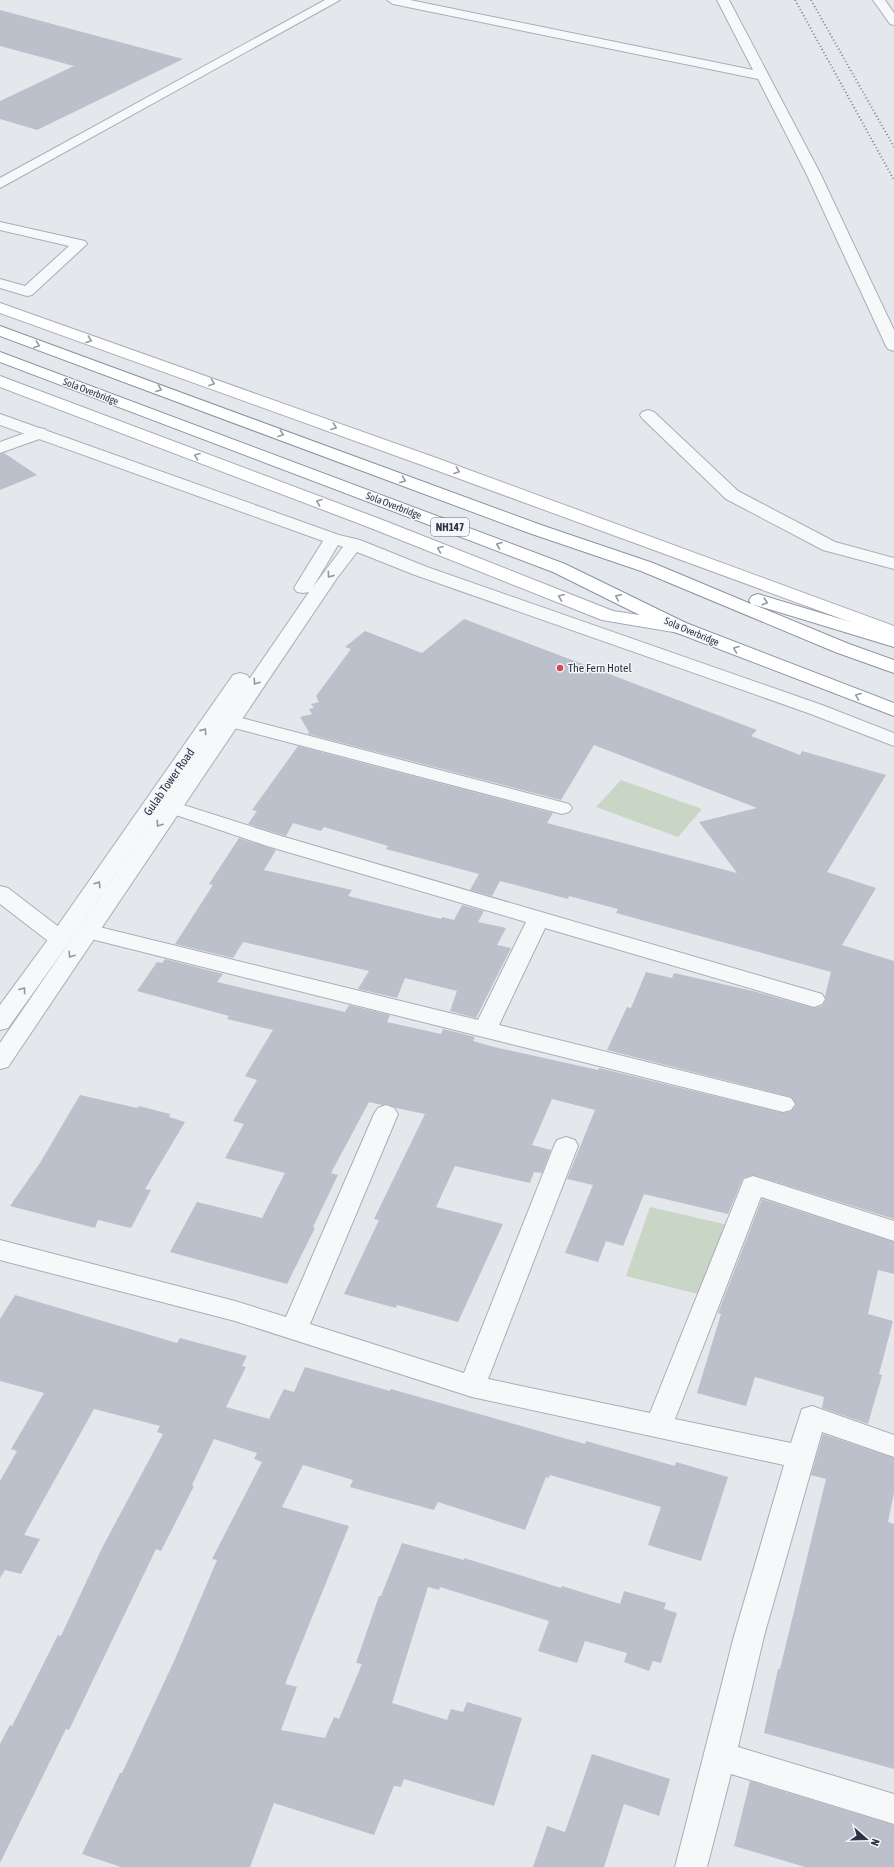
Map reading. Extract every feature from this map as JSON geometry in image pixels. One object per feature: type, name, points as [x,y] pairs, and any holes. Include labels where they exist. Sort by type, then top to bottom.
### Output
[{"type":"main road","points":[[0,308],[436,464],[894,632]]},
{"type":"main road","name":"NH147","points":[[0,331],[535,529],[647,567],[842,648],[894,667]]},
{"type":"main road","name":"Sola Overbridge","points":[[0,357],[559,568],[679,627],[894,710]]},
{"type":"main road","points":[[0,382],[374,523],[609,616],[679,627]]},
{"type":"main road","points":[[647,567],[894,640]]},
{"type":"street","points":[[0,184],[334,0]]},
{"type":"street","points":[[393,0],[762,76]]},
{"type":"street","points":[[723,0],[813,173],[894,346]]},
{"type":"street","points":[[879,0],[894,21]]},
{"type":"street","points":[[0,226],[80,244],[27,292],[0,283]]},
{"type":"street","points":[[648,415],[732,495],[829,546],[894,564]]},
{"type":"street","points":[[0,419],[333,539],[354,544],[421,571],[815,708],[894,740]]},
{"type":"street","points":[[0,448],[39,433]]},
{"type":"street","name":"Gulab Tower Road","points":[[0,1022],[60,939],[309,579],[333,539]]},
{"type":"street","points":[[0,1061],[230,721],[330,575],[354,544]]},
{"type":"street","points":[[230,721],[562,808]]},
{"type":"street","points":[[172,806],[274,841],[814,999]]},
{"type":"street","points":[[0,893],[60,939]]},
{"type":"street","points":[[485,1030],[540,918]]},
{"type":"street","points":[[87,931],[783,1104]]},
{"type":"street","points":[[294,1330],[386,1114]]},
{"type":"street","points":[[472,1386],[566,1146]]},
{"type":"street","points":[[658,1427],[753,1185],[894,1231]]},
{"type":"street","points":[[0,1250],[235,1311],[472,1386],[801,1457]]},
{"type":"street","points":[[691,1867],[749,1636],[812,1417],[894,1446]]},
{"type":"street","points":[[720,1756],[894,1809]]},
{"type":"green space","points":[[621,780],[702,809],[678,837],[596,807]]},
{"type":"green space","points":[[650,1207],[728,1225],[706,1296],[626,1276]]},
{"type":"building","points":[[0,10],[183,59],[37,130],[0,119],[0,101],[74,66],[0,46]]},
{"type":"building","points":[[4,453],[37,475],[0,490],[0,454]]},
{"type":"building","points":[[464,619],[757,730],[751,736],[800,755],[802,751],[886,775],[827,872],[876,888],[842,945],[894,961],[894,1219],[753,1175],[743,1178],[728,1214],[644,1194],[623,1246],[606,1241],[598,1262],[565,1253],[593,1185],[567,1179],[595,1110],[552,1099],[532,1145],[551,1150],[542,1173],[534,1172],[530,1183],[455,1166],[436,1207],[503,1224],[458,1322],[397,1305],[396,1308],[344,1294],[379,1220],[374,1219],[425,1114],[396,1108],[387,1104],[382,1105],[369,1102],[331,1173],[338,1175],[313,1227],[315,1228],[287,1284],[170,1252],[197,1202],[262,1218],[285,1173],[225,1158],[244,1124],[233,1121],[257,1080],[245,1076],[273,1030],[227,1019],[229,1016],[137,991],[157,962],[162,963],[165,959],[223,974],[217,982],[345,1012],[349,1005],[390,1015],[387,1022],[441,1034],[443,1029],[475,1037],[473,1041],[494,1047],[598,1070],[599,1068],[783,1113],[791,1111],[796,1105],[791,1097],[607,1050],[627,1007],[631,1008],[646,972],[672,978],[674,973],[757,992],[814,1008],[822,1006],[826,1000],[825,996],[831,972],[616,913],[618,909],[569,896],[568,899],[500,881],[492,896],[470,890],[479,874],[386,849],[388,846],[324,827],[321,831],[293,823],[286,836],[248,824],[257,811],[252,810],[298,746],[553,813],[547,823],[737,873],[699,822],[757,808],[594,745],[561,800],[308,734],[309,732],[300,717],[312,714],[309,709],[314,708],[311,704],[319,702],[316,696],[351,649],[345,647],[365,631],[422,653]]},
{"type":"building","points":[[239,838],[276,850],[264,870],[352,890],[348,896],[441,919],[442,917],[454,920],[462,905],[484,911],[478,922],[506,928],[497,945],[511,948],[476,1018],[450,1011],[457,991],[405,978],[397,998],[358,989],[369,971],[243,942],[233,958],[175,944],[213,885],[209,884]]},
{"type":"building","points":[[80,1095],[137,1108],[139,1106],[170,1114],[169,1117],[185,1122],[145,1189],[151,1190],[131,1228],[98,1220],[95,1228],[10,1206],[40,1163]]},
{"type":"building","points":[[762,1199],[894,1242],[894,1274],[878,1270],[868,1314],[893,1321],[879,1374],[882,1375],[868,1424],[822,1408],[824,1397],[755,1377],[746,1406],[697,1393],[721,1314],[718,1313]]},
{"type":"building","points":[[15,1295],[177,1343],[180,1338],[247,1356],[242,1366],[246,1367],[226,1407],[269,1419],[284,1389],[294,1392],[305,1367],[390,1391],[391,1389],[585,1444],[586,1441],[675,1466],[676,1462],[728,1477],[701,1561],[648,1545],[661,1507],[550,1475],[549,1478],[546,1477],[525,1530],[438,1502],[434,1510],[350,1487],[353,1480],[303,1465],[282,1507],[349,1526],[285,1684],[297,1687],[281,1730],[325,1738],[334,1717],[339,1719],[362,1664],[356,1663],[379,1596],[381,1596],[402,1543],[464,1560],[464,1558],[561,1588],[562,1586],[620,1604],[624,1591],[666,1603],[664,1609],[677,1613],[661,1663],[653,1661],[649,1671],[624,1662],[627,1653],[585,1641],[577,1663],[538,1651],[549,1621],[440,1587],[439,1590],[428,1587],[392,1703],[447,1720],[451,1709],[463,1712],[467,1702],[522,1718],[494,1806],[404,1779],[401,1787],[394,1786],[374,1835],[274,1803],[250,1867],[121,1867],[82,1854],[120,1773],[122,1773],[175,1659],[217,1560],[212,1559],[262,1462],[254,1459],[257,1453],[214,1439],[192,1485],[194,1486],[161,1551],[156,1549],[69,1730],[66,1729],[0,1863],[0,1744],[10,1725],[12,1726],[58,1635],[61,1636],[102,1548],[163,1434],[157,1432],[160,1426],[94,1409],[24,1535],[40,1539],[21,1574],[5,1570],[0,1578],[0,1481],[17,1451],[11,1449],[44,1393],[0,1381],[0,1319]]},
{"type":"building","points":[[823,1434],[894,1458],[894,1493],[888,1522],[894,1524],[894,1769],[764,1733],[778,1669],[780,1669],[826,1479],[811,1475]]},
{"type":"building","points":[[592,1754],[670,1779],[659,1816],[624,1804],[604,1867],[533,1867],[547,1826],[565,1832]]},
{"type":"building","points":[[750,1781],[894,1825],[894,1867],[805,1867],[734,1846]]},
{"type":"railway","points":[[795,0],[894,180]]},
{"type":"railway","points":[[811,0],[894,147]]},
{"type":"place","name":"The Fern Hotel","points":[[560,668]]}]
